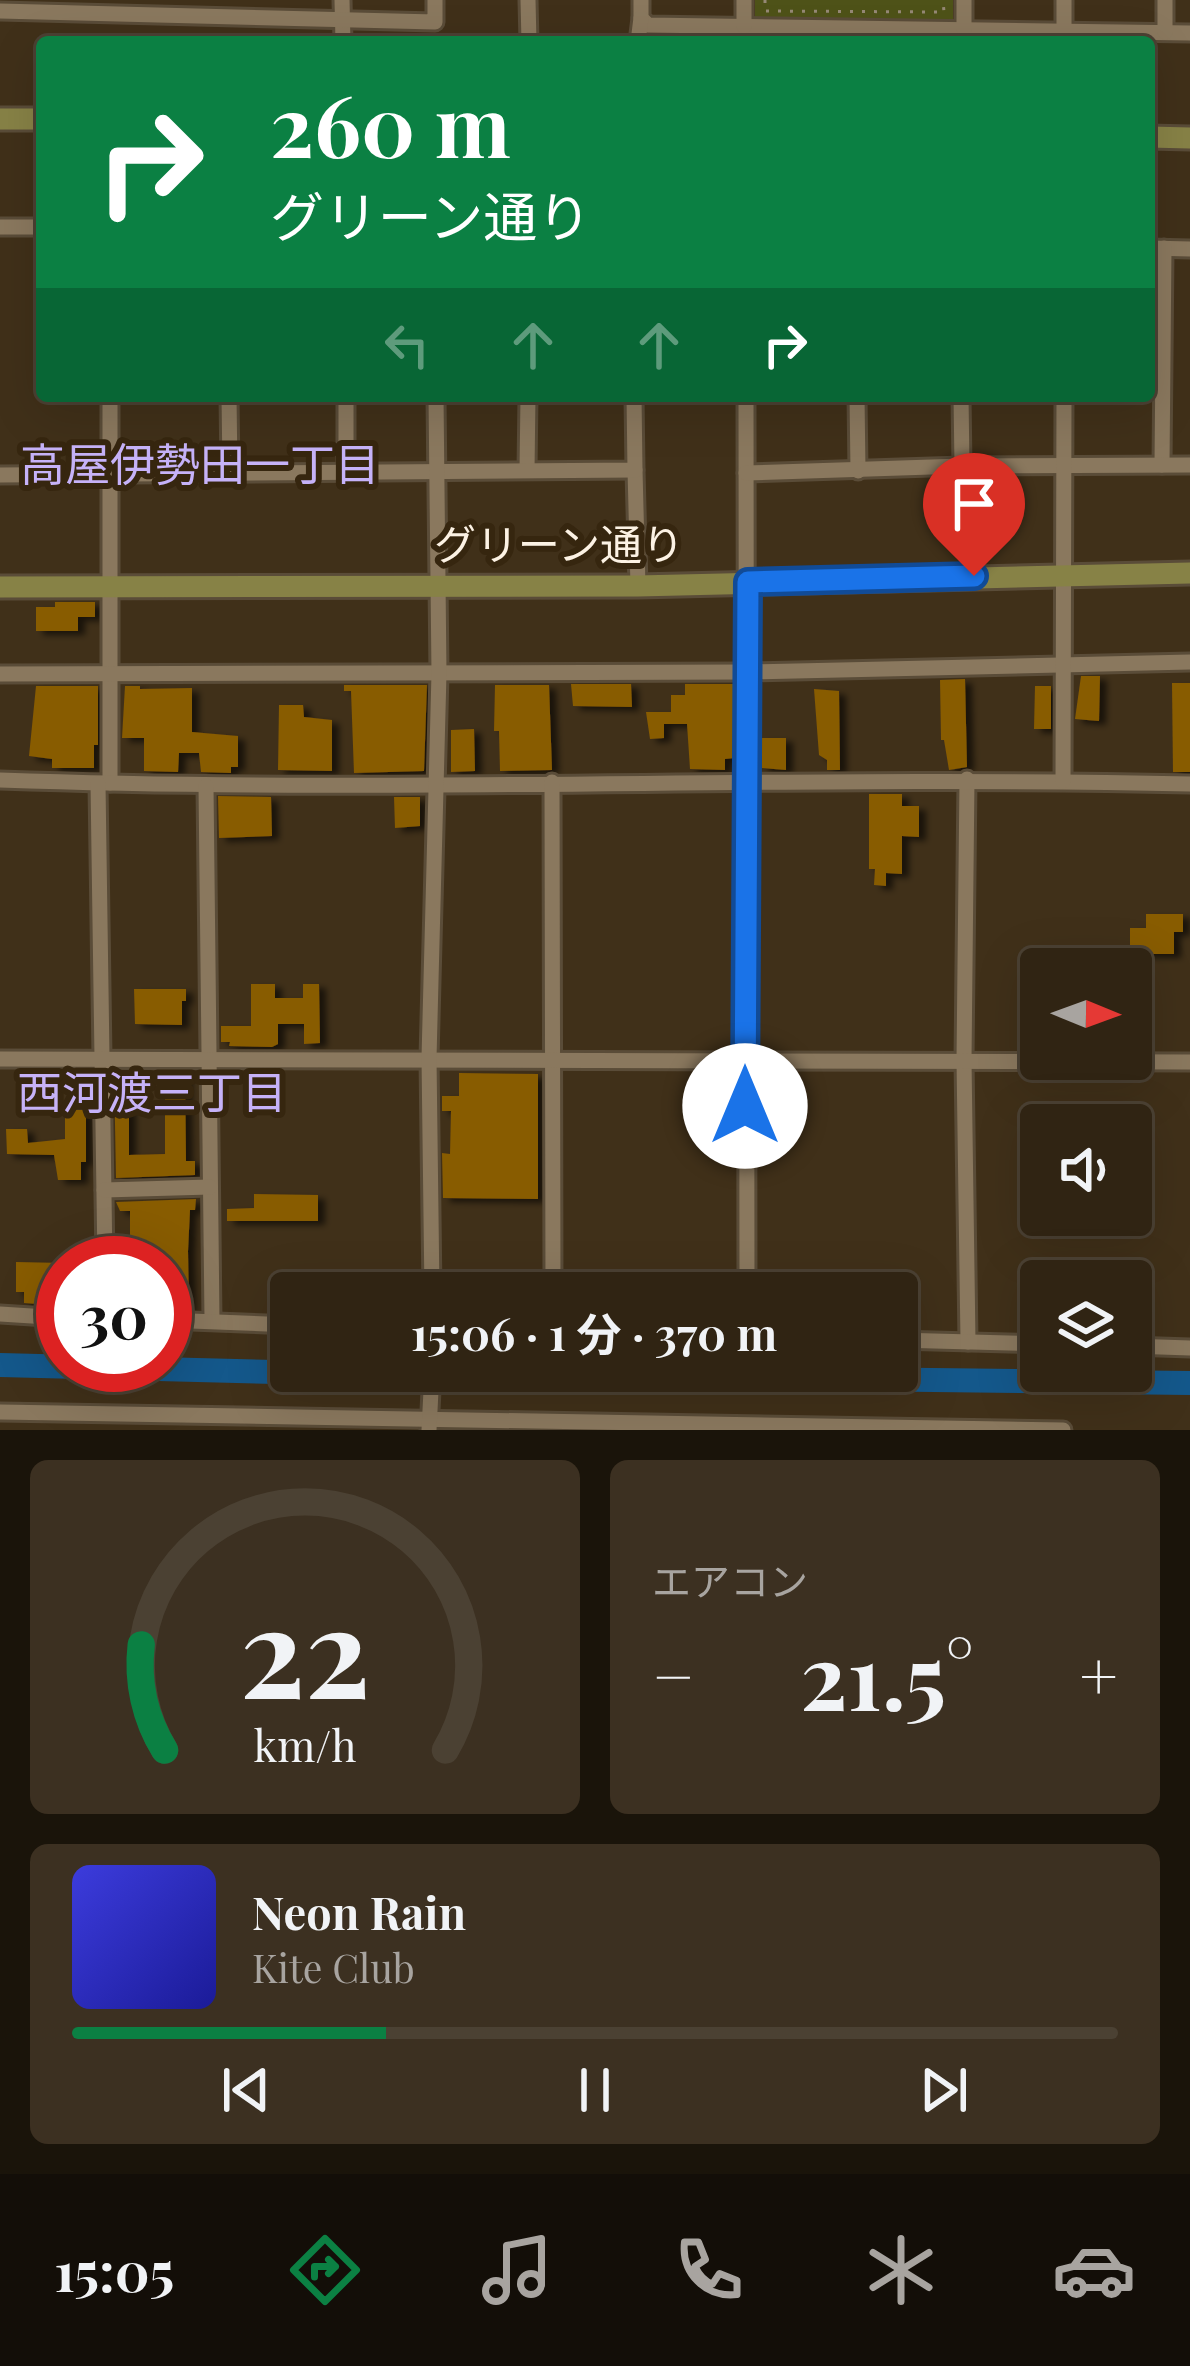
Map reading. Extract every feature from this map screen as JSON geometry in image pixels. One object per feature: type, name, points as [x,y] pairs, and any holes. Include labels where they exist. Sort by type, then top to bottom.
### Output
[{"type":"street","points":[[0,11],[342,9],[435,22],[435,0]]},
{"type":"street","points":[[528,0],[529,36]]},
{"type":"street","points":[[743,0],[744,26]]},
{"type":"street","points":[[964,0],[964,29]]},
{"type":"street","points":[[1064,0],[1064,36]]},
{"type":"street","points":[[1165,0],[1165,32]]},
{"type":"street","points":[[641,9],[648,25],[964,29],[1052,36]]},
{"type":"street","points":[[1084,36],[1190,33]]},
{"type":"street","points":[[0,118],[36,119]]},
{"type":"street","points":[[1155,137],[1190,138]]},
{"type":"street","points":[[0,226],[36,227]]},
{"type":"street","points":[[1162,466],[1157,248],[1190,249]]},
{"type":"street","points":[[105,1236],[104,784],[111,674],[110,402]]},
{"type":"street","points":[[229,402],[230,472]]},
{"type":"street","points":[[346,402],[346,471]]},
{"type":"street","points":[[432,1272],[429,1058],[439,673],[436,402]]},
{"type":"street","points":[[527,470],[528,402]]},
{"type":"street","points":[[634,402],[638,586]]},
{"type":"street","points":[[746,402],[747,1272]]},
{"type":"street","points":[[857,402],[858,471]]},
{"type":"street","points":[[961,402],[962,466]]},
{"type":"street","points":[[1063,781],[1064,402]]},
{"type":"street","points":[[746,473],[1190,465]]},
{"type":"street","points":[[0,475],[635,470]]},
{"type":"street","name":"グリーン通り","points":[[0,587],[638,586],[1190,573]]},
{"type":"street","points":[[0,674],[747,671],[1190,662]]},
{"type":"street","points":[[967,778],[968,1342]]},
{"type":"street","points":[[0,781],[206,786],[967,778],[1190,784]]},
{"type":"street","points":[[552,782],[553,1272]]},
{"type":"street","points":[[206,786],[212,1320]]},
{"type":"street","points":[[0,1059],[1190,1062]]},
{"type":"street","points":[[104,1190],[210,1187]]},
{"type":"street","points":[[0,1314],[36,1316]]},
{"type":"street","points":[[192,1320],[270,1324]]},
{"type":"street","points":[[918,1341],[1020,1343]]},
{"type":"street","points":[[1152,1347],[1190,1348]]},
{"type":"street","points":[[0,1412],[100,1422],[429,1419],[548,1426],[1063,1430]]},
{"type":"path","points":[[765,0],[765,11],[944,12],[943,0]]},
{"type":"green space","points":[[755,0],[953,0],[953,22],[755,20]]},
{"type":"building","points":[[55,602],[95,602],[95,617],[78,617],[78,631],[36,631],[36,607],[55,607]]},
{"type":"building","points":[[1081,676],[1100,676],[1099,721],[1075,719]]},
{"type":"building","points":[[965,679],[967,767],[949,770],[941,740],[940,680]]},
{"type":"building","points":[[1172,683],[1190,683],[1190,772],[1173,772]]},
{"type":"building","points":[[571,684],[631,684],[632,707],[573,706]]},
{"type":"building","points":[[685,684],[733,684],[734,758],[725,759],[725,770],[690,769],[687,724],[664,724],[664,738],[650,739],[646,712],[671,712],[671,695],[685,695]]},
{"type":"building","points":[[344,685],[427,685],[424,771],[354,773],[351,691],[344,691]]},
{"type":"building","points":[[495,685],[549,685],[552,770],[500,771],[499,731],[494,731]]},
{"type":"building","points":[[36,686],[98,686],[94,768],[52,768],[52,759],[29,756]]},
{"type":"building","points":[[125,686],[192,688],[192,732],[238,736],[238,767],[231,767],[231,773],[201,772],[199,753],[179,753],[178,772],[144,771],[144,738],[122,738]]},
{"type":"building","points":[[1035,686],[1051,686],[1051,729],[1034,729]]},
{"type":"building","points":[[814,689],[839,691],[840,770],[827,770],[827,760],[819,755]]},
{"type":"building","points":[[279,705],[303,705],[304,717],[332,720],[332,771],[278,770]]},
{"type":"building","points":[[474,729],[475,771],[451,772],[451,730]]},
{"type":"building","points":[[761,738],[786,738],[786,770],[762,768]]},
{"type":"building","points":[[869,794],[902,794],[902,806],[919,806],[919,837],[902,836],[902,874],[886,873],[886,886],[874,885],[875,869],[869,869]]},
{"type":"building","points":[[218,796],[271,797],[272,836],[219,838]]},
{"type":"building","points":[[394,797],[420,797],[420,826],[395,828]]},
{"type":"building","points":[[1146,914],[1183,914],[1183,932],[1174,932],[1174,954],[1130,948],[1130,928],[1146,928]]},
{"type":"building","points":[[251,984],[275,984],[275,998],[303,998],[303,984],[319,984],[320,1043],[304,1044],[304,1024],[278,1024],[278,1044],[272,1047],[221,1042],[221,1026],[251,1026]]},
{"type":"building","points":[[134,989],[186,989],[182,1025],[135,1024]]},
{"type":"building","points":[[114,1071],[126,1071],[129,1078],[129,1155],[165,1154],[165,1071],[185,1071],[186,1161],[195,1161],[195,1175],[116,1178]]},
{"type":"building","points":[[459,1073],[538,1074],[538,1199],[443,1198],[442,1153],[450,1154],[451,1111],[442,1111],[442,1096],[459,1096]]},
{"type":"building","points":[[65,1110],[86,1110],[86,1162],[81,1162],[81,1180],[58,1180],[54,1155],[7,1154],[6,1129],[27,1129],[28,1143],[65,1139]]},
{"type":"building","points":[[254,1194],[318,1195],[318,1221],[227,1221],[227,1209],[254,1208]]},
{"type":"building","points":[[196,1199],[195,1210],[190,1210],[189,1236],[130,1236],[130,1211],[120,1211],[116,1202]]},
{"type":"building","points":[[16,1262],[36,1262],[36,1304],[24,1303],[24,1292],[16,1292]]},
{"type":"waterway","points":[[0,1365],[1190,1383]]},
{"type":"district","name":"高屋伊勢田一丁目","points":[[200,465]]},
{"type":"district","name":"西河渡三丁目","points":[[152,1093]]},
{"type":"route","points":[[745,1106],[748,582],[974,576]]}]
